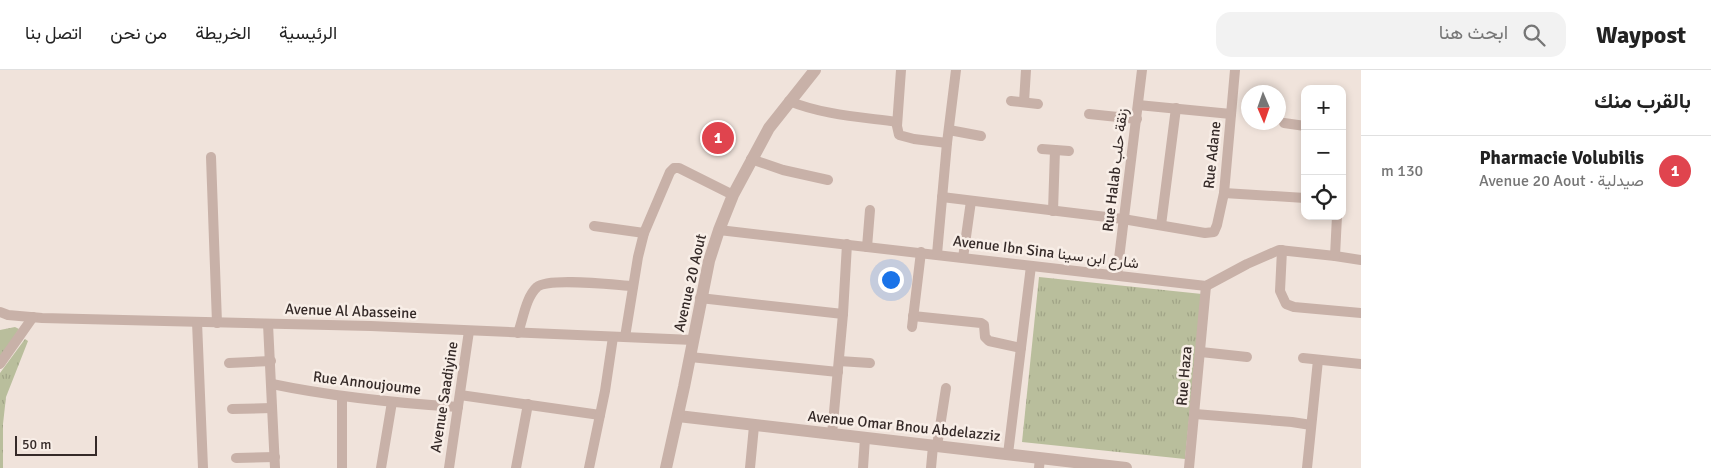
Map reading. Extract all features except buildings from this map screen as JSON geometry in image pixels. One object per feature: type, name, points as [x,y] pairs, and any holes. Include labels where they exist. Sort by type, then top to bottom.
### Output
[{"type":"street","name":"Avenue 20 Aout","points":[[666,468],[690,357],[700,298],[719,230],[751,158],[769,128],[815,70]]},
{"type":"street","points":[[901,70],[897,122],[898,133],[902,136],[947,143]]},
{"type":"street","points":[[938,254],[947,143],[956,70]]},
{"type":"street","points":[[1024,102],[1026,70]]},
{"type":"street","name":"Rue Halab زنقة حلب","points":[[1117,275],[1142,70]]},
{"type":"street","name":"Rue Adane","points":[[1161,225],[1205,233],[1216,230],[1224,193],[1235,70]]},
{"type":"street","points":[[789,101],[803,107],[824,112],[897,122]]},
{"type":"street","points":[[1011,101],[1038,104]]},
{"type":"street","points":[[1138,105],[1231,114]]},
{"type":"street","points":[[942,197],[1161,225],[1176,108]]},
{"type":"street","points":[[1089,114],[1136,119]]},
{"type":"street","points":[[1286,124],[1301,126]]},
{"type":"street","points":[[949,130],[981,136]]},
{"type":"street","points":[[1042,149],[1070,151]]},
{"type":"street","points":[[1053,211],[1055,150]]},
{"type":"street","points":[[211,156],[216,323]]},
{"type":"street","points":[[751,158],[783,170],[828,180]]},
{"type":"street","points":[[625,337],[638,257],[644,233],[670,172],[674,168],[679,168],[733,195]]},
{"type":"street","points":[[1224,193],[1301,198]]},
{"type":"street","points":[[964,258],[971,201]]},
{"type":"street","points":[[867,247],[870,210]]},
{"type":"street","points":[[1335,256],[1337,220]]},
{"type":"street","points":[[594,226],[644,233]]},
{"type":"street","name":"Avenue Ibn Sina شارع ابن سينا","points":[[719,230],[1206,286]]},
{"type":"street","points":[[832,434],[843,314],[847,244]]},
{"type":"street","points":[[1282,250],[1280,291],[1286,304],[1294,307],[1361,313]]},
{"type":"street","points":[[1206,286],[1267,255],[1282,250],[1361,260]]},
{"type":"street","points":[[921,252],[913,321],[981,323],[984,325],[987,340],[1021,348]]},
{"type":"street","points":[[1008,454],[1031,266]]},
{"type":"street","points":[[518,333],[534,290],[544,283],[568,282],[633,286]]},
{"type":"street","name":"Rue Haza","points":[[1189,468],[1206,286]]},
{"type":"street","points":[[700,298],[843,314]]},
{"type":"street","name":"Avenue Al Abasseine","points":[[3,315],[693,340]]},
{"type":"street","points":[[0,364],[33,317]]},
{"type":"street","points":[[196,322],[204,468]]},
{"type":"street","points":[[268,324],[275,468]]},
{"type":"street","name":"Avenue Saadiyine","points":[[449,468],[469,331]]},
{"type":"street","points":[[589,468],[613,337]]},
{"type":"street","points":[[1201,352],[1247,357]]},
{"type":"street","points":[[690,357],[838,372]]},
{"type":"street","points":[[1304,358],[1361,364]]},
{"type":"street","points":[[1307,468],[1318,360]]},
{"type":"street","points":[[229,364],[271,361]]},
{"type":"street","points":[[839,361],[870,363]]},
{"type":"street","name":"Rue Annoujoume","points":[[272,384],[342,396],[458,407]]},
{"type":"street","points":[[930,468],[946,388]]},
{"type":"street","points":[[460,395],[600,415]]},
{"type":"street","points":[[342,396],[342,468]]},
{"type":"street","points":[[381,468],[392,402]]},
{"type":"street","points":[[519,467],[528,404]]},
{"type":"street","points":[[232,409],[272,408]]},
{"type":"street","points":[[1195,414],[1311,425]]},
{"type":"street","name":"Avenue Omar Bnou Abdelazziz","points":[[678,416],[1008,454],[1040,463],[1126,468]]},
{"type":"street","points":[[750,468],[754,426]]},
{"type":"street","points":[[863,468],[866,438]]},
{"type":"street","points":[[236,458],[275,457]]},
{"type":"green space","points":[[1039,277],[1202,294],[1185,459],[1022,442]]},
{"type":"green space","points":[[15,327],[19,329],[0,359],[0,330]]},
{"type":"green space","points":[[25,339],[28,341],[6,397],[3,424],[3,468],[0,468],[0,373]]},
{"type":"place","name":"Pharmacie Volubilis","points":[[718,138]]}]
